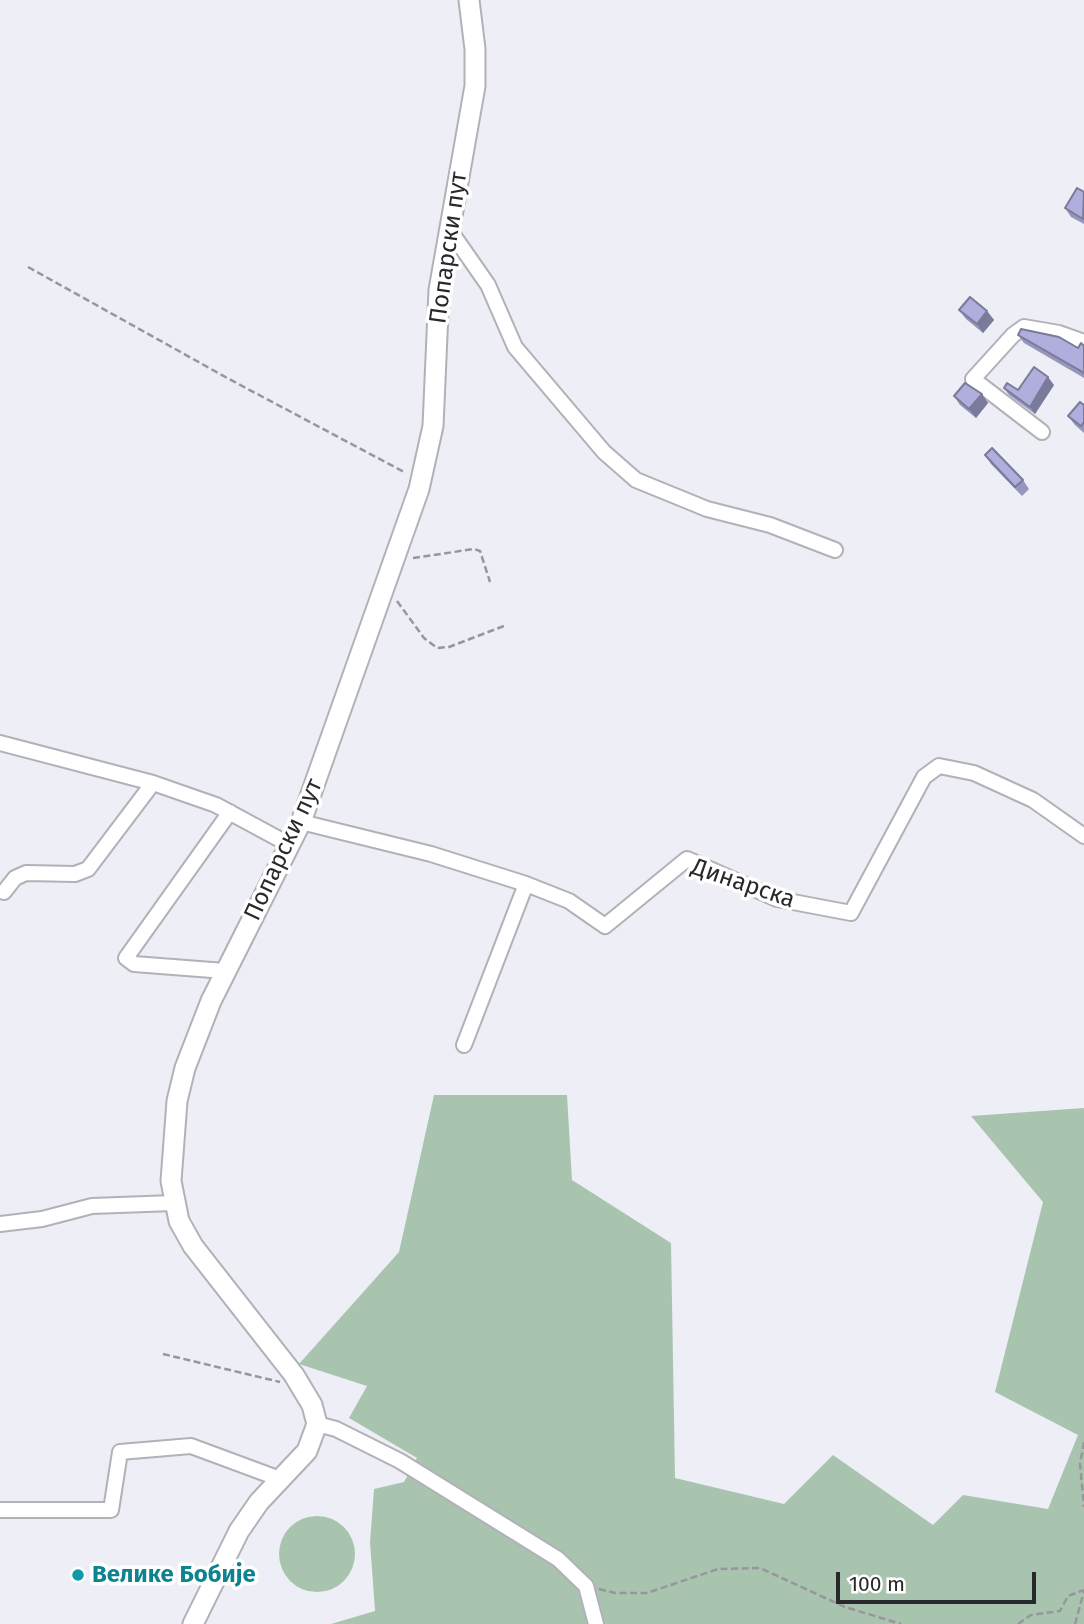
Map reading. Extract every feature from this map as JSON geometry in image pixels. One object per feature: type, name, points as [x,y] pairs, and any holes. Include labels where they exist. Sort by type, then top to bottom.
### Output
[{"type":"street","name":"Попарски пут","points":[[317,1424],[303,1389],[193,1246],[173,1203],[172,1150],[180,1087],[203,1019],[301,822],[422,481],[433,426],[438,303],[475,86],[475,49],[469,0]]},
{"type":"street","points":[[449,229],[488,285],[515,347],[604,452],[636,480],[707,509],[770,525],[835,550]]},
{"type":"street","points":[[1042,432],[974,379],[1013,335],[1024,327],[1059,333],[1084,342]]},
{"type":"street","points":[[0,743],[153,783],[230,812],[290,845]]},
{"type":"street","name":"Динарска","points":[[301,822],[417,850],[526,884],[569,901],[606,926],[687,859],[777,900],[851,912],[924,777],[939,766],[974,773],[1033,800],[1084,836]]},
{"type":"street","points":[[4,892],[15,878],[26,873],[75,874],[88,869],[153,783]]},
{"type":"street","points":[[226,971],[129,964],[126,958],[230,812]]},
{"type":"street","points":[[464,1045],[526,884]]},
{"type":"street","points":[[0,1224],[42,1219],[92,1206],[173,1203]]},
{"type":"street","points":[[193,1624],[239,1531],[259,1502],[307,1451],[317,1424],[336,1429],[400,1461],[558,1559],[586,1586],[596,1624]]},
{"type":"street","points":[[0,1510],[111,1510],[120,1452],[191,1446],[280,1479]]},
{"type":"path","points":[[28,267],[229,379],[422,481]]},
{"type":"path","points":[[396,560],[474,549],[480,551],[490,582]]},
{"type":"path","points":[[386,587],[424,638],[437,648],[449,647],[504,626]]},
{"type":"path","points":[[163,1354],[303,1389]]},
{"type":"path","points":[[1084,1442],[1080,1464],[1084,1507]]},
{"type":"path","points":[[586,1586],[615,1593],[646,1593],[718,1569],[760,1569],[845,1607],[901,1624]]},
{"type":"path","points":[[1018,1624],[1031,1615],[1060,1611],[1068,1595],[1084,1590]]},
{"type":"path","points":[[1075,1624],[1084,1590]]},
{"type":"green space","points":[[434,1095],[567,1095],[572,1180],[671,1243],[675,1478],[784,1504],[833,1455],[933,1525],[963,1495],[1048,1509],[1078,1435],[995,1392],[1043,1202],[971,1116],[1084,1108],[1084,1624],[331,1624],[375,1611],[370,1542],[374,1489],[404,1482],[417,1458],[349,1418],[367,1386],[299,1364],[399,1252]]},
{"type":"green space","points":[[317,1516],[332,1519],[344,1527],[352,1539],[355,1554],[352,1569],[344,1581],[332,1589],[317,1592],[302,1589],[290,1581],[282,1569],[279,1554],[282,1539],[290,1527],[302,1519]]},
{"type":"building","points":[[1077,188],[1084,192],[1083,219],[1065,208]]},
{"type":"building","points":[[970,297],[987,311],[977,324],[959,310]]},
{"type":"building","points":[[1021,329],[1059,337],[1078,348],[1081,343],[1084,346],[1084,373],[1018,335]]},
{"type":"building","points":[[1034,367],[1048,377],[1030,407],[1004,388],[1007,383],[1018,390]]},
{"type":"building","points":[[965,383],[982,394],[969,409],[954,396]]},
{"type":"building","points":[[1080,402],[1084,405],[1084,422],[1081,426],[1068,416]]},
{"type":"building","points":[[992,448],[1023,480],[1015,487],[985,455]]},
{"type":"place","name":"Велике Бобије","points":[[78,1575]]}]
